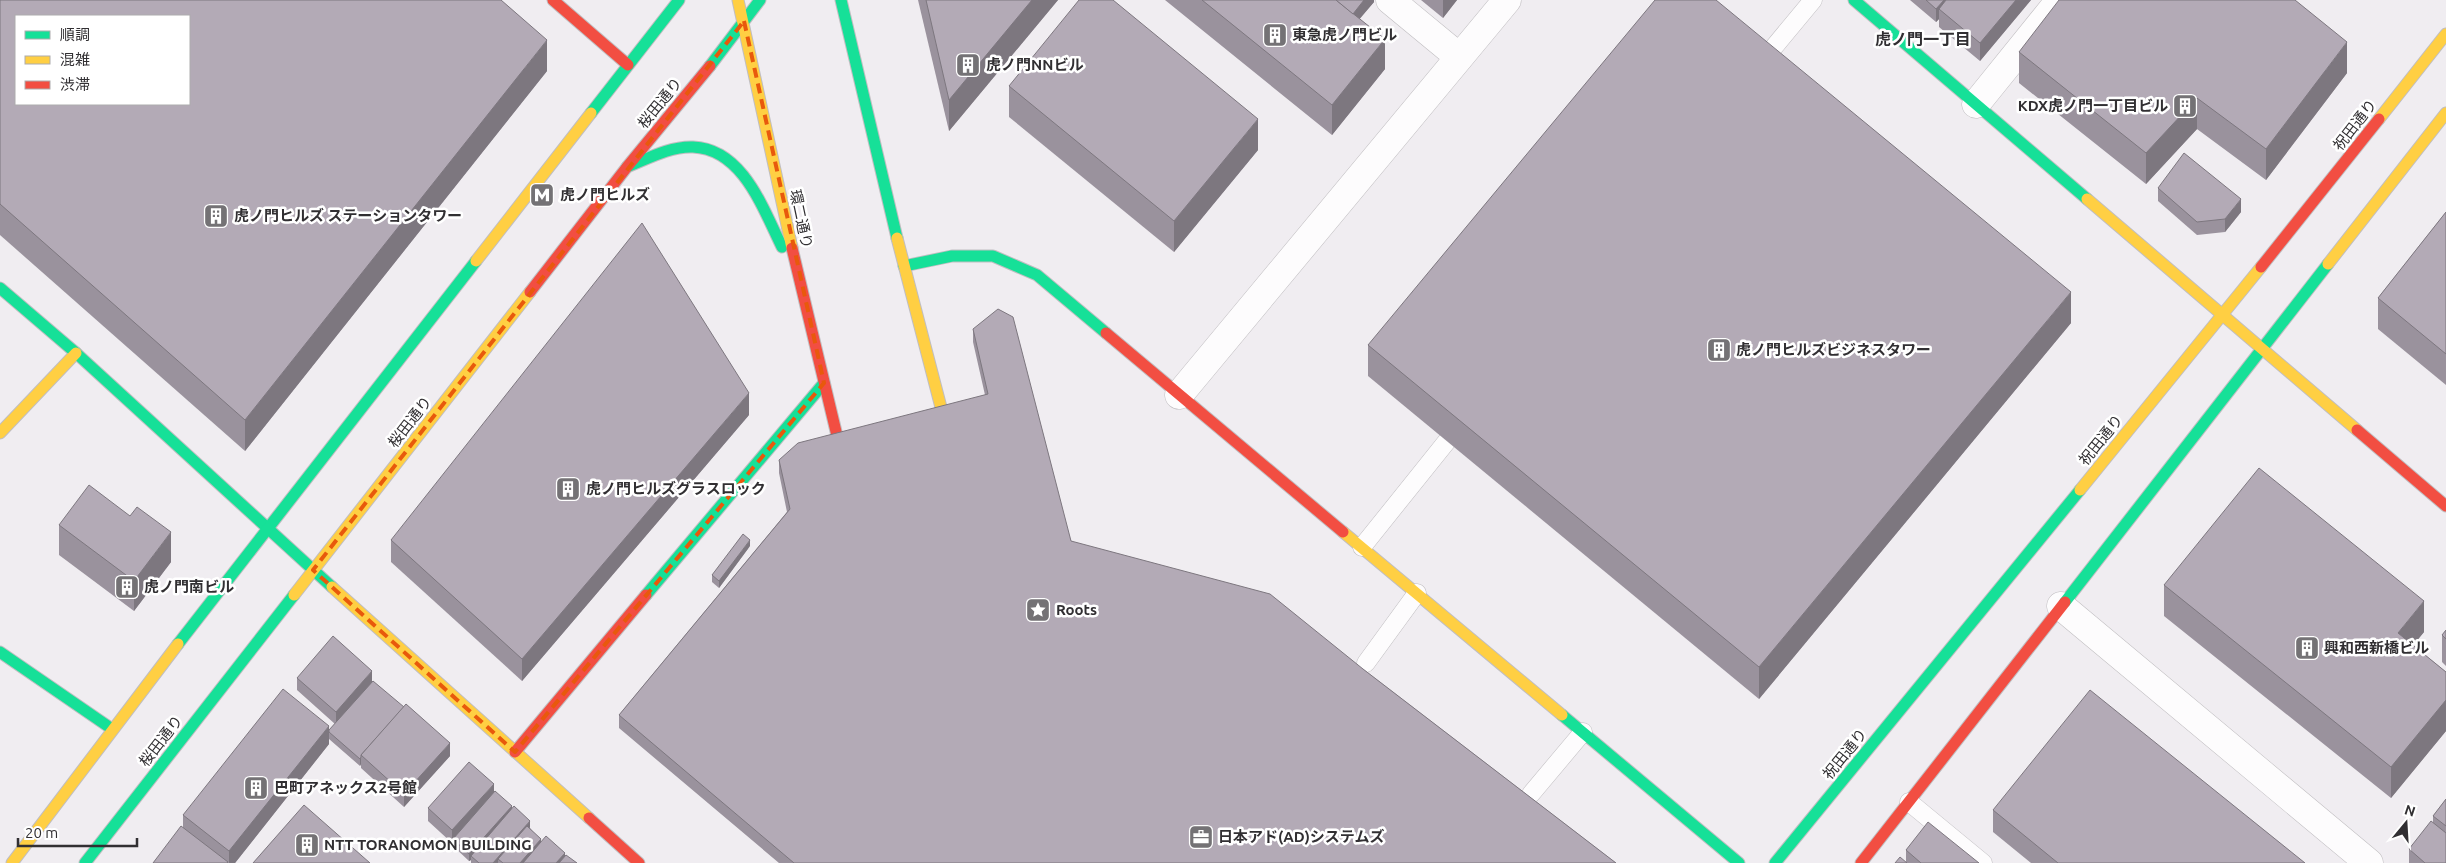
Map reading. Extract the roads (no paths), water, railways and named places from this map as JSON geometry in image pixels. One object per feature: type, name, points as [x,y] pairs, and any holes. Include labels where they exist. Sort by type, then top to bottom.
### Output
[{"type":"main road","points":[[553,0],[628,65]]},
{"type":"main road","points":[[12,863],[112,729],[679,0]]},
{"type":"main road","name":"環二通り","points":[[738,0],[798,279],[839,444]]},
{"type":"main road","name":"桜田通り","points":[[85,863],[627,167],[702,76],[760,0]]},
{"type":"main road","points":[[841,0],[904,266],[943,415]]},
{"type":"main road","points":[[1854,0],[2446,506]]},
{"type":"main road","name":"祝田通り","points":[[1775,863],[2222,316],[2446,34]]},
{"type":"main road","points":[[1861,863],[2446,112]]},
{"type":"main road","points":[[627,167],[662,153],[693,147],[707,149],[733,162],[746,177],[798,279]]},
{"type":"main road","points":[[904,266],[952,256],[992,256],[1037,276],[1740,863]]},
{"type":"main road","points":[[0,288],[76,354],[639,863]]},
{"type":"main road","points":[[0,433],[76,354]]},
{"type":"main road","points":[[515,752],[824,383]]},
{"type":"main road","points":[[0,652],[112,729]]},
{"type":"street","points":[[1390,0],[1459,57]]},
{"type":"street","points":[[1179,395],[1507,0]]},
{"type":"street","points":[[1976,104],[2060,0]]},
{"type":"street","points":[[2061,606],[2369,863]]},
{"type":"lane","points":[[1759,66],[1813,0]]},
{"type":"lane","points":[[1362,547],[1447,442]]},
{"type":"lane","points":[[1366,663],[1417,593]]},
{"type":"lane","points":[[1531,794],[1583,732]]},
{"type":"lane","points":[[1910,802],[1983,863]]},
{"type":"place","name":"東急虎ノ門ビル","points":[[1275,35]]},
{"type":"place","name":"虎ノ門NNビル","points":[[968,65]]},
{"type":"place","name":"KDX虎ノ門一丁目ビル","points":[[2185,106]]},
{"type":"place","name":"虎ノ門ヒルズ","points":[[542,195]]},
{"type":"place","name":"虎ノ門ヒルズ ステーションタワー","points":[[216,216]]},
{"type":"place","name":"虎ノ門ヒルズビジネスタワー","points":[[1719,350]]},
{"type":"place","name":"虎ノ門ヒルズグラスロック","points":[[568,489]]},
{"type":"place","name":"虎ノ門南ビル","points":[[127,587]]},
{"type":"place","name":"Roots","points":[[1038,610]]},
{"type":"place","name":"興和西新橋ビル","points":[[2307,648]]},
{"type":"place","name":"巴町アネックス2号館","points":[[256,788]]},
{"type":"place","name":"日本アド(AD)システムズ","points":[[1201,837]]},
{"type":"place","name":"NTT TORANOMON BUILDING","points":[[307,845]]},
{"type":"district","name":"虎ノ門一丁目","points":[[1923,39]]}]
